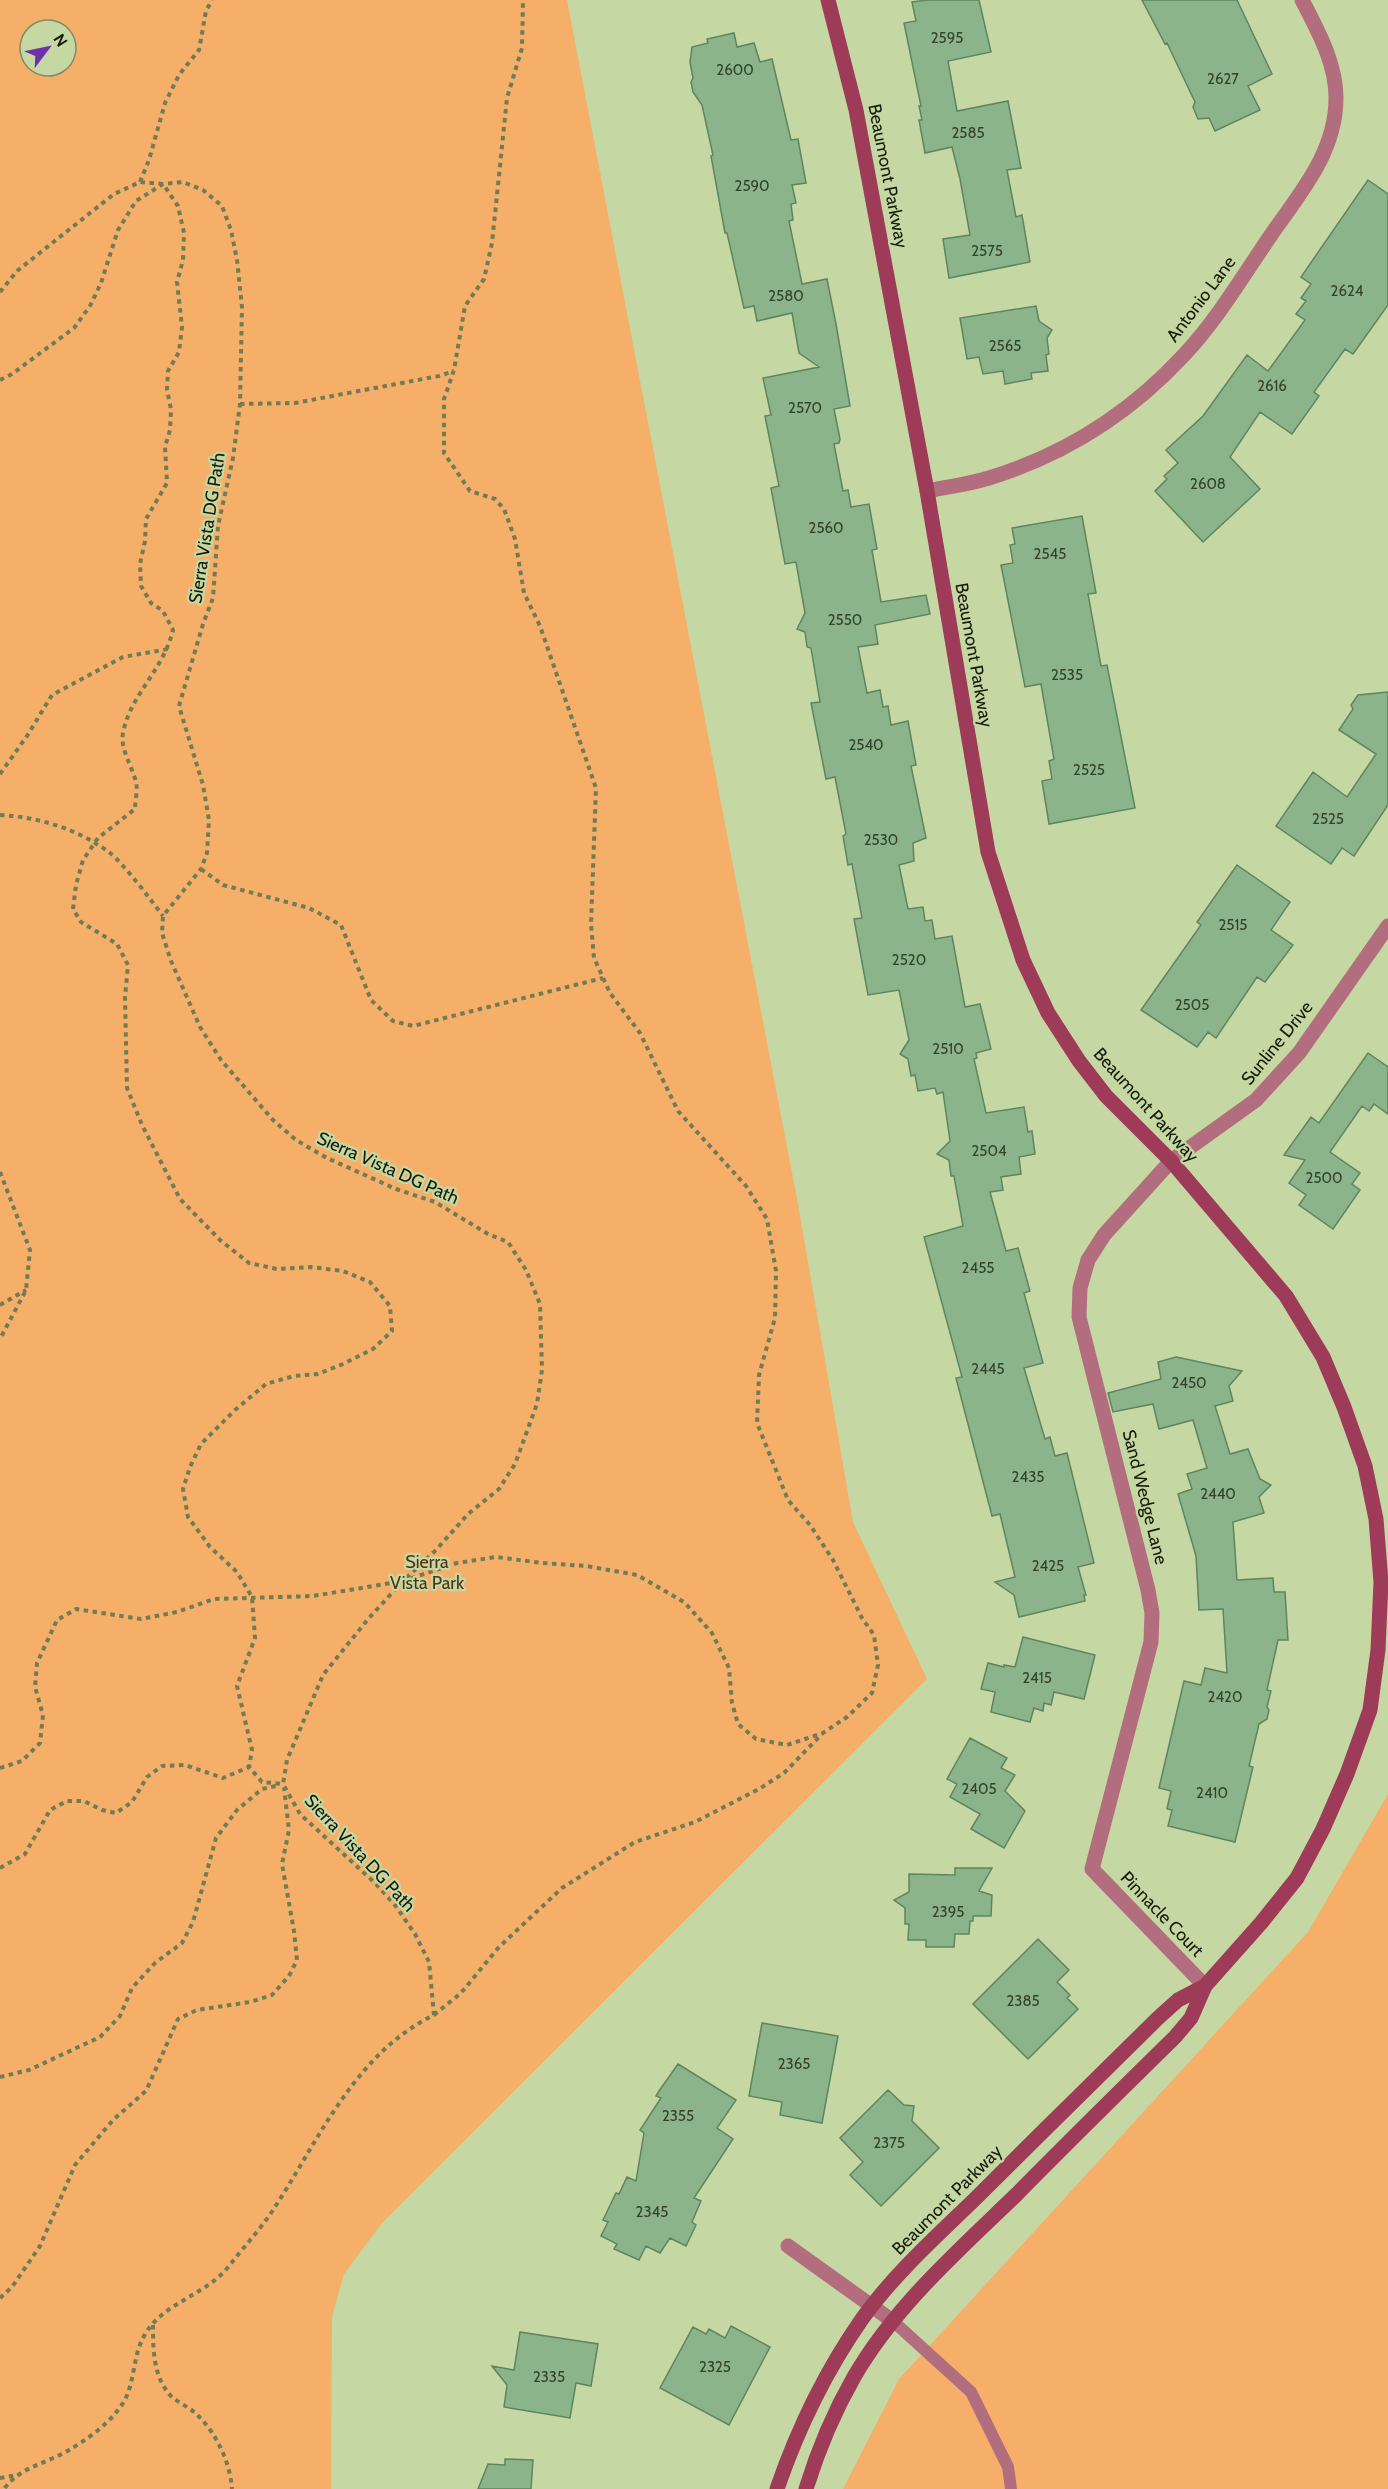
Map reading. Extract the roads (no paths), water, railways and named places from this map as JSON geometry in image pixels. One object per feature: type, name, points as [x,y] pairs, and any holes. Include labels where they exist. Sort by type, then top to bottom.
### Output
[{"type":"street","name":"Beaumont Parkway","points":[[806,2489],[836,2410],[856,2375],[913,2298],[1175,2037],[1191,2018],[1205,1986],[1297,1878],[1323,1829],[1347,1774],[1370,1710],[1378,1650],[1381,1582],[1376,1519],[1365,1466],[1323,1357],[1286,1296],[1172,1161],[1106,1096],[1079,1061],[1048,1012],[1023,960],[988,852],[927,491],[856,110],[828,0]]},
{"type":"street","name":"Antonio Lane","points":[[927,491],[988,478],[1042,459],[1091,433],[1142,397],[1184,356],[1214,318],[1321,164],[1332,133],[1336,97],[1332,68],[1321,38],[1302,0]]},
{"type":"street","name":"Sunline Drive","points":[[1172,1161],[1256,1101],[1299,1053],[1388,926]]},
{"type":"street","name":"Sand Wedge Lane","points":[[1092,1869],[1151,1642],[1152,1613],[1079,1317],[1080,1288],[1088,1260],[1104,1235],[1172,1161]]},
{"type":"street","name":"Pinnacle Court","points":[[1092,1869],[1205,1986]]},
{"type":"street","name":"Beaumont Parkway","points":[[777,2489],[793,2444],[812,2402],[835,2361],[872,2307],[932,2241],[1158,2018],[1178,2001],[1205,1986]]},
{"type":"street","points":[[788,2246],[894,2322]]},
{"type":"lane","points":[[894,2322],[971,2391],[1008,2466],[1011,2489]]},
{"type":"park label","name":"Sierra Vista Park","points":[[427,1572]]}]
